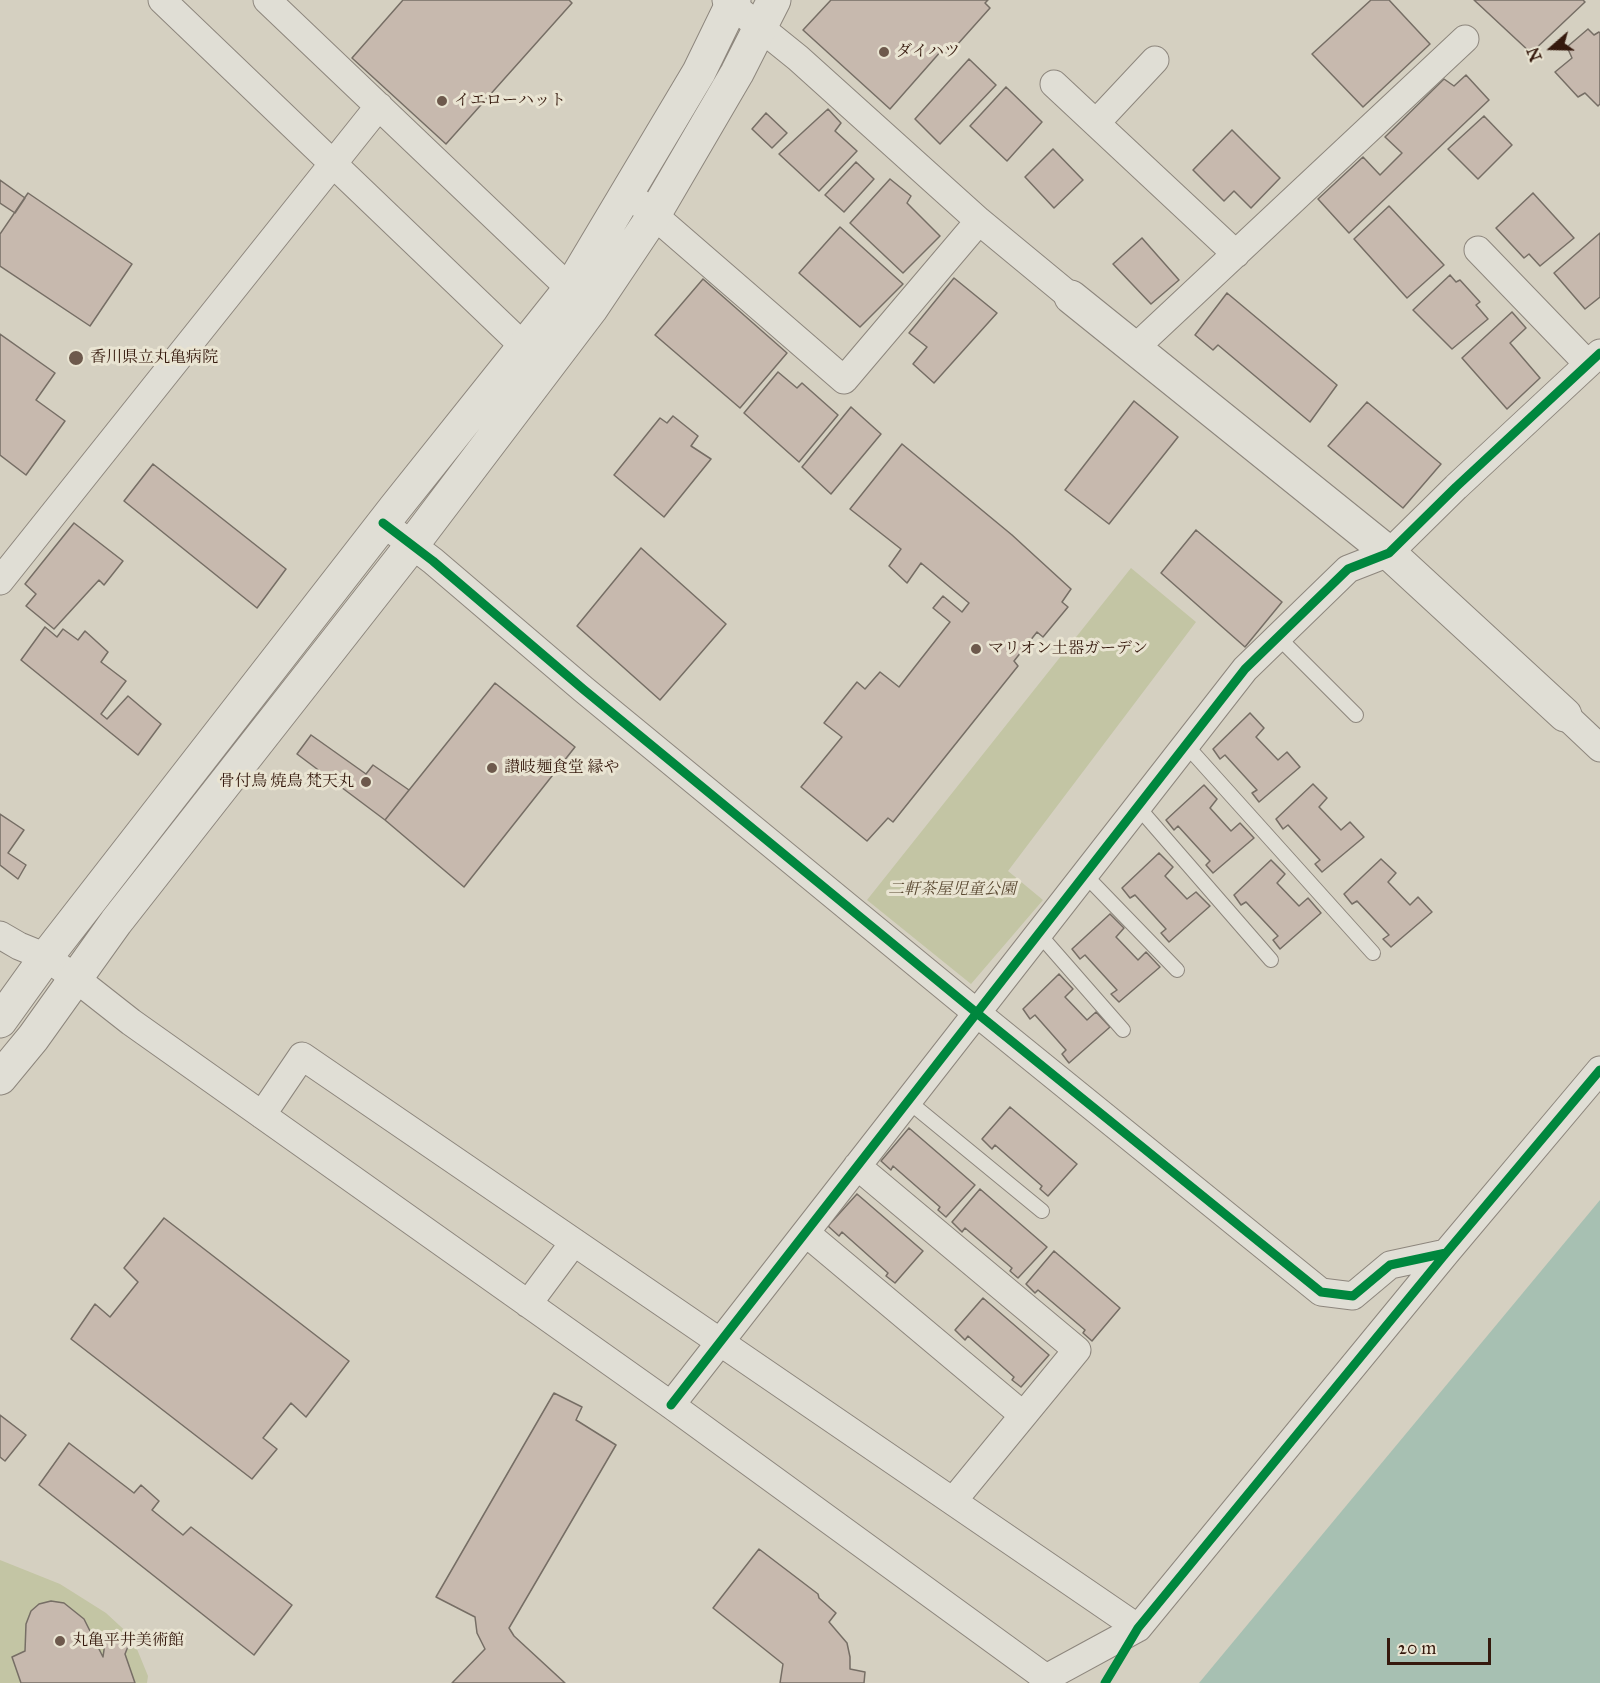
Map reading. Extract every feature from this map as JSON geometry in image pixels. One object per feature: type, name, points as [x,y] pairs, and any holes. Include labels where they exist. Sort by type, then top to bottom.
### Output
[{"type":"street","points":[[162,0],[536,357]]},
{"type":"street","points":[[267,0],[580,299]]},
{"type":"street","points":[[580,299],[627,192],[699,72],[730,2],[766,14],[798,58],[979,222],[1389,553],[1600,748]]},
{"type":"street","points":[[0,1078],[33,1038],[131,903],[412,545],[536,357],[580,299],[654,215],[736,74],[766,14]]},
{"type":"street","points":[[1135,348],[1465,39]]},
{"type":"street","points":[[1096,123],[1155,60]]},
{"type":"street","points":[[1054,84],[1236,254]]},
{"type":"street","points":[[0,581],[379,105]]},
{"type":"street","points":[[627,192],[844,380],[979,222]]},
{"type":"street","points":[[671,1405],[1245,669],[1348,569],[1389,553],[1456,486],[1594,359],[1478,250]]},
{"type":"street","points":[[0,1021],[46,957],[383,523],[536,357]]},
{"type":"street","points":[[383,523],[978,1014],[1321,1292],[1353,1296],[1389,1265],[1446,1253]]},
{"type":"street","points":[[0,935],[46,957],[131,1022],[671,1405],[1044,1681],[1138,1628],[1446,1253],[1600,1070]]},
{"type":"street","points":[[262,1115],[302,1056],[1138,1628]]},
{"type":"street","points":[[857,1166],[1077,1350],[953,1502]]},
{"type":"street","points":[[806,1233],[1023,1415]]},
{"type":"street","points":[[528,1304],[574,1242]]},
{"type":"lane","points":[[1278,637],[1356,715]]},
{"type":"lane","points":[[1186,745],[1373,953]]},
{"type":"lane","points":[[1138,807],[1271,960]]},
{"type":"lane","points":[[1085,875],[1177,970]]},
{"type":"lane","points":[[1040,934],[1123,1030]]},
{"type":"lane","points":[[908,1101],[1042,1211]]},
{"type":"green space","name":"二軒茶屋児童公園","points":[[1131,568],[1196,622],[1008,871],[1043,900],[971,984],[867,900]]},
{"type":"green space","points":[[0,1560],[60,1584],[106,1613],[132,1637],[148,1676],[147,1683],[0,1683]]},
{"type":"shaded area","points":[[1600,1200],[1600,1683],[1199,1683]]},
{"type":"building","name":"イエローハット","points":[[403,0],[569,0],[572,3],[446,144],[352,58]]},
{"type":"building","name":"ダイハツ","points":[[831,0],[988,0],[985,3],[990,8],[948,55],[942,50],[890,109],[803,30]]},
{"type":"building","points":[[1371,0],[1389,0],[1430,44],[1363,107],[1312,54]]},
{"type":"building","points":[[1474,0],[1583,0],[1585,2],[1531,53]]},
{"type":"building","points":[[1588,29],[1594,35],[1600,33],[1600,104],[1598,106],[1585,93],[1578,97],[1555,72],[1572,58],[1567,47]]},
{"type":"building","points":[[969,59],[996,85],[940,144],[915,119]]},
{"type":"building","points":[[1466,75],[1489,100],[1349,233],[1318,199],[1363,157],[1380,175],[1402,153],[1385,137],[1444,79],[1454,86]]},
{"type":"building","points":[[1006,87],[1042,122],[1007,161],[970,126]]},
{"type":"building","points":[[828,109],[841,123],[835,131],[857,151],[819,191],[779,154]]},
{"type":"building","points":[[766,113],[787,133],[772,148],[752,129]]},
{"type":"building","points":[[1484,116],[1512,145],[1478,179],[1448,149]]},
{"type":"building","points":[[1232,130],[1280,178],[1251,208],[1234,191],[1224,201],[1193,170]]},
{"type":"building","points":[[1053,149],[1083,180],[1054,208],[1025,177]]},
{"type":"building","points":[[856,162],[874,179],[844,212],[825,195]]},
{"type":"building","points":[[890,179],[911,196],[907,203],[940,236],[903,273],[850,223]]},
{"type":"building","points":[[0,180],[25,198],[15,213],[0,203]]},
{"type":"building","points":[[28,193],[132,264],[90,326],[0,266],[0,234]]},
{"type":"building","points":[[1533,193],[1574,238],[1540,266],[1529,254],[1524,258],[1496,228]]},
{"type":"building","points":[[1389,206],[1444,265],[1407,298],[1354,239]]},
{"type":"building","points":[[840,227],[903,284],[860,327],[799,273]]},
{"type":"building","points":[[1600,233],[1600,297],[1585,309],[1554,273]]},
{"type":"building","points":[[1142,238],[1179,280],[1151,304],[1113,264]]},
{"type":"building","points":[[1450,275],[1456,282],[1460,280],[1480,302],[1476,305],[1488,319],[1452,349],[1413,310]]},
{"type":"building","points":[[954,278],[997,313],[934,383],[913,364],[927,347],[909,333]]},
{"type":"building","points":[[703,279],[787,353],[740,408],[655,335]]},
{"type":"building","points":[[1227,293],[1337,385],[1310,422],[1218,345],[1213,350],[1195,335]]},
{"type":"building","points":[[1512,312],[1526,328],[1510,343],[1540,378],[1507,409],[1462,358]]},
{"type":"building","points":[[0,334],[55,373],[36,400],[65,421],[26,475],[0,455]]},
{"type":"building","points":[[778,372],[797,388],[802,383],[838,415],[799,462],[744,413]]},
{"type":"building","points":[[1134,401],[1178,437],[1109,524],[1065,490]]},
{"type":"building","points":[[1367,402],[1441,464],[1403,508],[1328,446]]},
{"type":"building","points":[[851,407],[881,434],[831,494],[802,467]]},
{"type":"building","points":[[673,416],[698,436],[691,446],[711,459],[664,517],[614,475],[660,418],[667,423]]},
{"type":"building","name":"マリオン土器ガーデン","points":[[902,444],[1012,535],[1071,589],[1062,602],[1068,607],[1043,637],[1037,632],[1014,661],[1018,666],[893,822],[888,818],[867,841],[801,787],[842,737],[824,723],[857,682],[865,689],[880,672],[899,687],[950,622],[933,608],[943,596],[962,612],[969,603],[921,563],[907,583],[889,566],[901,549],[850,509]]},
{"type":"building","points":[[153,464],[286,569],[257,608],[124,501]]},
{"type":"building","points":[[74,523],[123,561],[104,585],[99,580],[54,629],[26,606],[36,594],[25,584]]},
{"type":"building","points":[[1196,530],[1282,602],[1245,647],[1161,573]]},
{"type":"building","points":[[641,548],[726,624],[660,700],[577,626]]},
{"type":"building","points":[[45,627],[57,637],[63,629],[78,640],[85,631],[108,652],[101,662],[126,681],[101,714],[107,719],[128,696],[161,724],[138,755],[21,660]]},
{"type":"building","name":"讃岐麺食堂 縁や","points":[[495,683],[575,747],[464,887],[385,820]]},
{"type":"building","points":[[1250,713],[1264,728],[1256,737],[1278,760],[1287,752],[1300,767],[1259,802],[1252,793],[1257,790],[1225,755],[1220,759],[1213,749]]},
{"type":"building","name":"骨付鳥 焼鳥 梵天丸","points":[[311,735],[366,774],[373,765],[409,790],[385,820],[297,754]]},
{"type":"building","points":[[1313,784],[1327,798],[1319,807],[1341,830],[1350,822],[1364,837],[1322,872],[1315,864],[1320,860],[1288,825],[1283,829],[1276,819]]},
{"type":"building","points":[[1204,785],[1217,799],[1210,808],[1231,831],[1240,823],[1254,838],[1213,873],[1206,865],[1210,861],[1178,826],[1174,830],[1166,820]]},
{"type":"building","points":[[0,814],[24,830],[8,853],[26,865],[18,879],[0,865]]},
{"type":"building","points":[[1159,853],[1173,867],[1165,876],[1187,899],[1196,892],[1210,906],[1169,942],[1161,933],[1166,929],[1135,895],[1130,898],[1122,888]]},
{"type":"building","points":[[1381,859],[1396,873],[1388,882],[1410,905],[1418,897],[1432,912],[1391,947],[1383,939],[1389,935],[1357,901],[1352,904],[1344,894]]},
{"type":"building","points":[[1271,860],[1285,874],[1277,883],[1299,906],[1308,898],[1321,913],[1280,949],[1273,940],[1278,936],[1246,902],[1241,905],[1234,895]]},
{"type":"building","points":[[1110,914],[1124,928],[1116,937],[1138,960],[1146,952],[1160,967],[1119,1002],[1111,994],[1117,990],[1085,955],[1080,959],[1072,949]]},
{"type":"building","points":[[1059,974],[1073,989],[1065,997],[1087,1020],[1096,1012],[1110,1027],[1069,1063],[1062,1054],[1066,1050],[1035,1015],[1030,1019],[1023,1009]]},
{"type":"building","points":[[1010,1107],[1077,1164],[1048,1196],[1040,1189],[1042,1186],[995,1145],[992,1149],[982,1139]]},
{"type":"building","points":[[909,1128],[975,1185],[946,1217],[938,1210],[940,1207],[893,1166],[891,1170],[881,1161]]},
{"type":"building","points":[[980,1189],[1047,1247],[1018,1278],[1010,1271],[1012,1268],[965,1228],[962,1232],[952,1222]]},
{"type":"building","points":[[857,1194],[923,1251],[895,1283],[886,1276],[888,1273],[842,1232],[839,1236],[828,1226]]},
{"type":"building","points":[[164,1218],[349,1361],[306,1417],[291,1403],[263,1438],[277,1449],[252,1479],[71,1339],[95,1304],[110,1317],[138,1282],[124,1268]]},
{"type":"building","points":[[1054,1251],[1120,1308],[1092,1341],[1083,1333],[1085,1330],[1038,1290],[1035,1293],[1026,1284]]},
{"type":"building","points":[[983,1298],[1049,1355],[1021,1387],[1012,1380],[1014,1377],[968,1336],[965,1340],[955,1330]]},
{"type":"building","points":[[554,1393],[582,1407],[576,1420],[616,1445],[509,1628],[514,1636],[565,1683],[452,1683],[485,1649],[477,1633],[475,1617],[436,1597]]},
{"type":"building","points":[[0,1415],[26,1435],[5,1461],[0,1457]]},
{"type":"building","points":[[69,1443],[134,1493],[141,1485],[159,1501],[152,1510],[183,1535],[191,1527],[292,1605],[254,1655],[39,1485]]},
{"type":"building","points":[[759,1549],[818,1594],[819,1598],[836,1613],[829,1622],[847,1643],[850,1669],[865,1672],[864,1683],[780,1683],[783,1664],[713,1608]]},
{"type":"building","name":"丸亀平井美術館","points":[[51,1601],[64,1603],[84,1619],[103,1657],[105,1643],[119,1635],[126,1637],[129,1644],[125,1654],[135,1683],[21,1683],[12,1657],[25,1651],[26,1624],[31,1611],[39,1604]]},
{"type":"cycle path","points":[[671,1405],[1245,669],[1348,569],[1389,553],[1456,487],[1600,353]]},
{"type":"cycle path","points":[[383,523],[433,561],[583,689],[978,1014],[1321,1292],[1353,1296],[1390,1265],[1446,1253]]},
{"type":"cycle path","points":[[1105,1683],[1138,1628],[1446,1253],[1600,1070]]},
{"type":"place","name":"ダイハツ","points":[[884,52]]},
{"type":"place","name":"イエローハット","points":[[442,101]]},
{"type":"place","name":"香川県立丸亀病院","points":[[76,358]]},
{"type":"place","name":"マリオン土器ガーデン","points":[[976,649]]},
{"type":"place","name":"讃岐麺食堂 縁や","points":[[492,768]]},
{"type":"place","name":"骨付鳥 焼鳥 梵天丸","points":[[366,782]]},
{"type":"place","name":"丸亀平井美術館","points":[[60,1641]]}]
